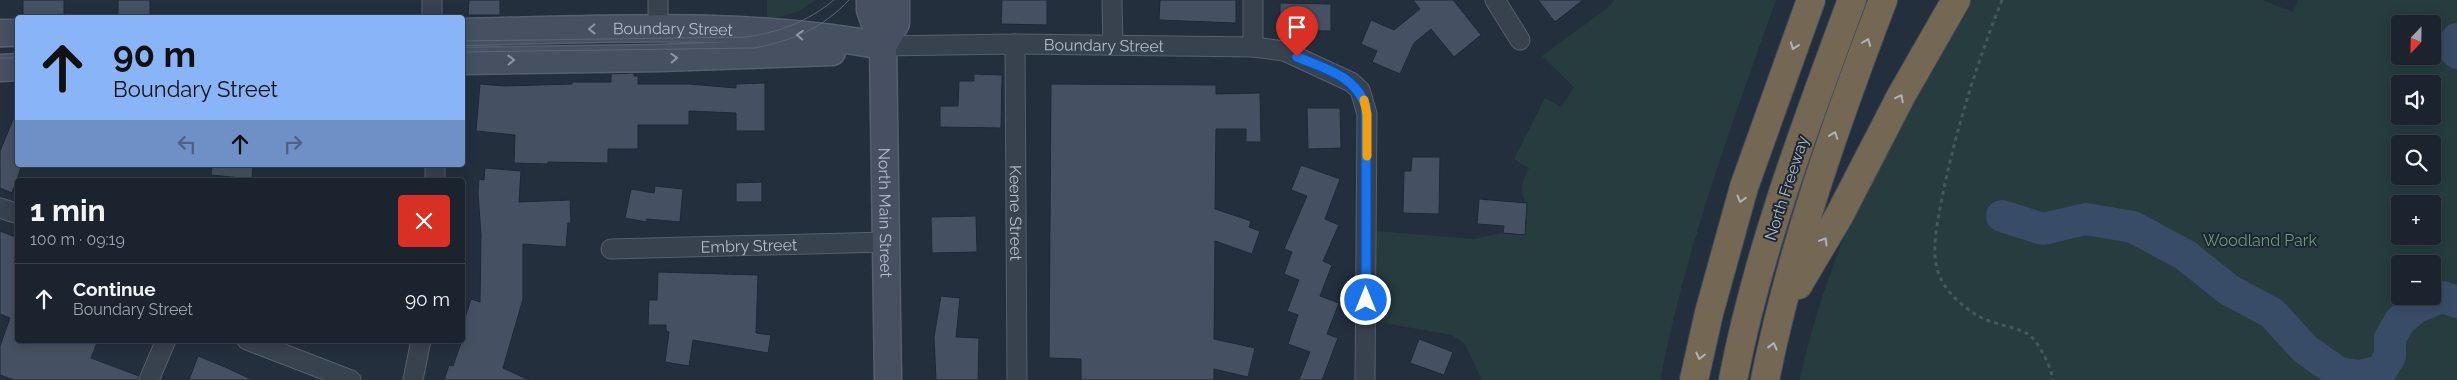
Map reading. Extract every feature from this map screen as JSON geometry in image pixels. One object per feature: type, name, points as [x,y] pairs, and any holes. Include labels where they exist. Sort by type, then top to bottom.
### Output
[{"type":"highway","points":[[1694,380],[1709,313],[1744,187],[1811,0]]},
{"type":"highway","name":"North Freeway","points":[[1733,380],[1748,314],[1776,212],[1852,0]]},
{"type":"highway","name":"North Freeway","points":[[1765,380],[1781,313],[1818,181],[1851,84],[1884,0]]},
{"type":"highway","points":[[1781,313],[1839,216],[1901,96],[1956,0]]},
{"type":"main road","name":"North Main Street","points":[[870,0],[870,10],[883,46],[888,380]]},
{"type":"main road","points":[[883,46],[896,23],[896,0]]},
{"type":"main road","name":"Boundary Street","points":[[465,32],[658,27],[719,29],[834,37],[883,46]]},
{"type":"main road","points":[[0,33],[15,33]]},
{"type":"main road","name":"Boundary Street","points":[[465,61],[660,58],[832,52],[883,46]]},
{"type":"main road","points":[[0,68],[15,67]]},
{"type":"street","points":[[432,0],[432,15]]},
{"type":"street","points":[[658,0],[658,27]]},
{"type":"street","points":[[1112,0],[1112,44]]},
{"type":"street","points":[[1253,0],[1253,47]]},
{"type":"street","points":[[1495,0],[1520,40]]},
{"type":"street","name":"Keene Street","points":[[1016,44],[1017,380]]},
{"type":"street","name":"Boundary Street","points":[[883,46],[1112,44],[1253,47],[1284,51],[1351,82],[1360,90],[1366,107],[1366,380]]},
{"type":"street","points":[[0,208],[15,213]]},
{"type":"street","name":"Embry Street","points":[[611,249],[886,242]]},
{"type":"street","points":[[149,380],[165,343]]},
{"type":"street","points":[[255,343],[351,380]]},
{"type":"street","points":[[412,380],[419,343]]},
{"type":"path","points":[[2002,0],[1959,122],[1940,208],[1936,234],[1936,267],[1943,283],[1975,315],[2030,334],[2042,351],[2053,380]]},
{"type":"green space","points":[[767,0],[816,0],[799,11],[767,21]]},
{"type":"green space","points":[[1614,0],[1776,0],[1726,141],[1696,235],[1660,380],[1482,380],[1465,344],[1452,335],[1378,322],[1376,231],[1474,239],[1503,233],[1525,235],[1527,203],[1522,190],[1523,181],[1529,168],[1514,159],[1545,98],[1561,107],[1574,87],[1542,56],[1610,6]]},
{"type":"green space","name":"Woodland Park","points":[[1968,0],[2262,0],[2293,12],[2298,0],[2457,0],[2457,380],[1800,380],[1814,323],[1843,239],[1879,159],[1900,118]]},
{"type":"building","points":[[23,0],[64,0],[64,15],[23,15]]},
{"type":"building","points":[[118,0],[150,0],[150,15],[118,15]]},
{"type":"building","points":[[469,0],[500,0],[500,15],[468,15]]},
{"type":"building","points":[[1002,0],[1047,0],[1047,25],[1001,24]]},
{"type":"building","points":[[1160,0],[1236,0],[1236,23],[1159,20]]},
{"type":"building","points":[[1413,0],[1453,0],[1481,35],[1454,57],[1431,29],[1414,43],[1400,74],[1372,62],[1377,51],[1361,44],[1371,20],[1394,30],[1420,9]]},
{"type":"building","points":[[1538,0],[1583,0],[1555,22]]},
{"type":"building","points":[[1280,3],[1331,4],[1331,31],[1280,30]]},
{"type":"building","points":[[634,73],[634,76],[638,76],[638,84],[689,84],[736,88],[736,84],[765,83],[765,131],[736,131],[736,113],[689,111],[689,125],[638,125],[638,149],[608,149],[608,163],[548,162],[548,164],[514,163],[515,135],[476,131],[480,84],[504,86],[611,82],[611,74]]},
{"type":"building","points":[[974,74],[1002,75],[1001,128],[940,127],[940,106],[958,106],[959,81],[974,81]]},
{"type":"building","points":[[1051,84],[1216,85],[1216,94],[1260,93],[1261,142],[1246,142],[1246,129],[1216,129],[1215,209],[1251,221],[1249,227],[1260,231],[1252,254],[1215,241],[1214,339],[1255,348],[1248,377],[1214,369],[1214,380],[1081,380],[1081,359],[1049,358]]},
{"type":"building","points":[[1307,108],[1340,108],[1341,148],[1308,149]]},
{"type":"building","points":[[15,115],[15,167],[21,167],[17,178],[15,178],[12,193],[0,188],[0,151]]},
{"type":"building","points":[[1412,157],[1440,157],[1439,214],[1403,213],[1404,171],[1411,171]]},
{"type":"building","points":[[1301,165],[1340,179],[1325,219],[1339,225],[1323,261],[1332,265],[1320,296],[1339,303],[1327,334],[1338,338],[1322,380],[1299,380],[1310,352],[1288,344],[1298,315],[1287,311],[1299,280],[1284,274],[1292,252],[1284,249],[1307,196],[1291,190]]},
{"type":"building","points":[[212,167],[253,167],[252,178],[211,175]]},
{"type":"building","points":[[485,168],[521,171],[519,202],[570,200],[571,223],[568,223],[566,247],[523,244],[523,299],[503,368],[529,380],[444,380],[449,365],[453,366],[461,343],[465,343],[465,318],[471,299],[480,302],[481,235],[478,193],[479,179],[484,180]]},
{"type":"building","points":[[762,182],[762,202],[736,202],[736,183]]},
{"type":"building","points":[[655,186],[683,189],[680,222],[647,219],[646,222],[625,218],[631,189],[654,193]]},
{"type":"building","points":[[1479,199],[1527,203],[1525,235],[1503,233],[1504,226],[1477,224]]},
{"type":"building","points":[[976,216],[977,252],[932,253],[931,217]]},
{"type":"building","points":[[0,231],[15,237],[15,343],[97,343],[91,358],[139,376],[138,380],[14,380],[0,375],[0,346],[10,318],[0,314]]},
{"type":"building","points":[[658,272],[758,275],[756,333],[771,335],[768,353],[693,340],[689,366],[665,362],[669,332],[666,331],[666,325],[648,325],[649,300],[657,300]]},
{"type":"building","points":[[941,296],[960,298],[956,337],[979,338],[978,380],[936,380],[934,337]]},
{"type":"building","points":[[1419,339],[1453,352],[1444,375],[1410,363]]},
{"type":"building","points":[[198,356],[225,367],[253,380],[189,380]]},
{"type":"waterway","points":[[2457,39],[2457,53]]},
{"type":"waterway","points":[[2002,216],[2043,229],[2086,219],[2133,227],[2185,255],[2229,290],[2272,313],[2305,349],[2339,373],[2359,376],[2381,371],[2390,356],[2390,338],[2400,321],[2416,307],[2442,297],[2457,302]]},
{"type":"tram line","points":[[465,41],[746,37],[793,25],[824,8],[834,0]]},
{"type":"tram line","points":[[465,52],[754,48],[794,37],[818,26],[849,0]]},
{"type":"tram line","points":[[0,47],[15,46]]},
{"type":"tram line","points":[[0,58],[15,58]]},
{"type":"slow traffic","points":[[1364,100],[1367,114],[1367,156]]},
{"type":"route","points":[[1297,57],[1351,82],[1360,90],[1366,107],[1366,300]]}]
